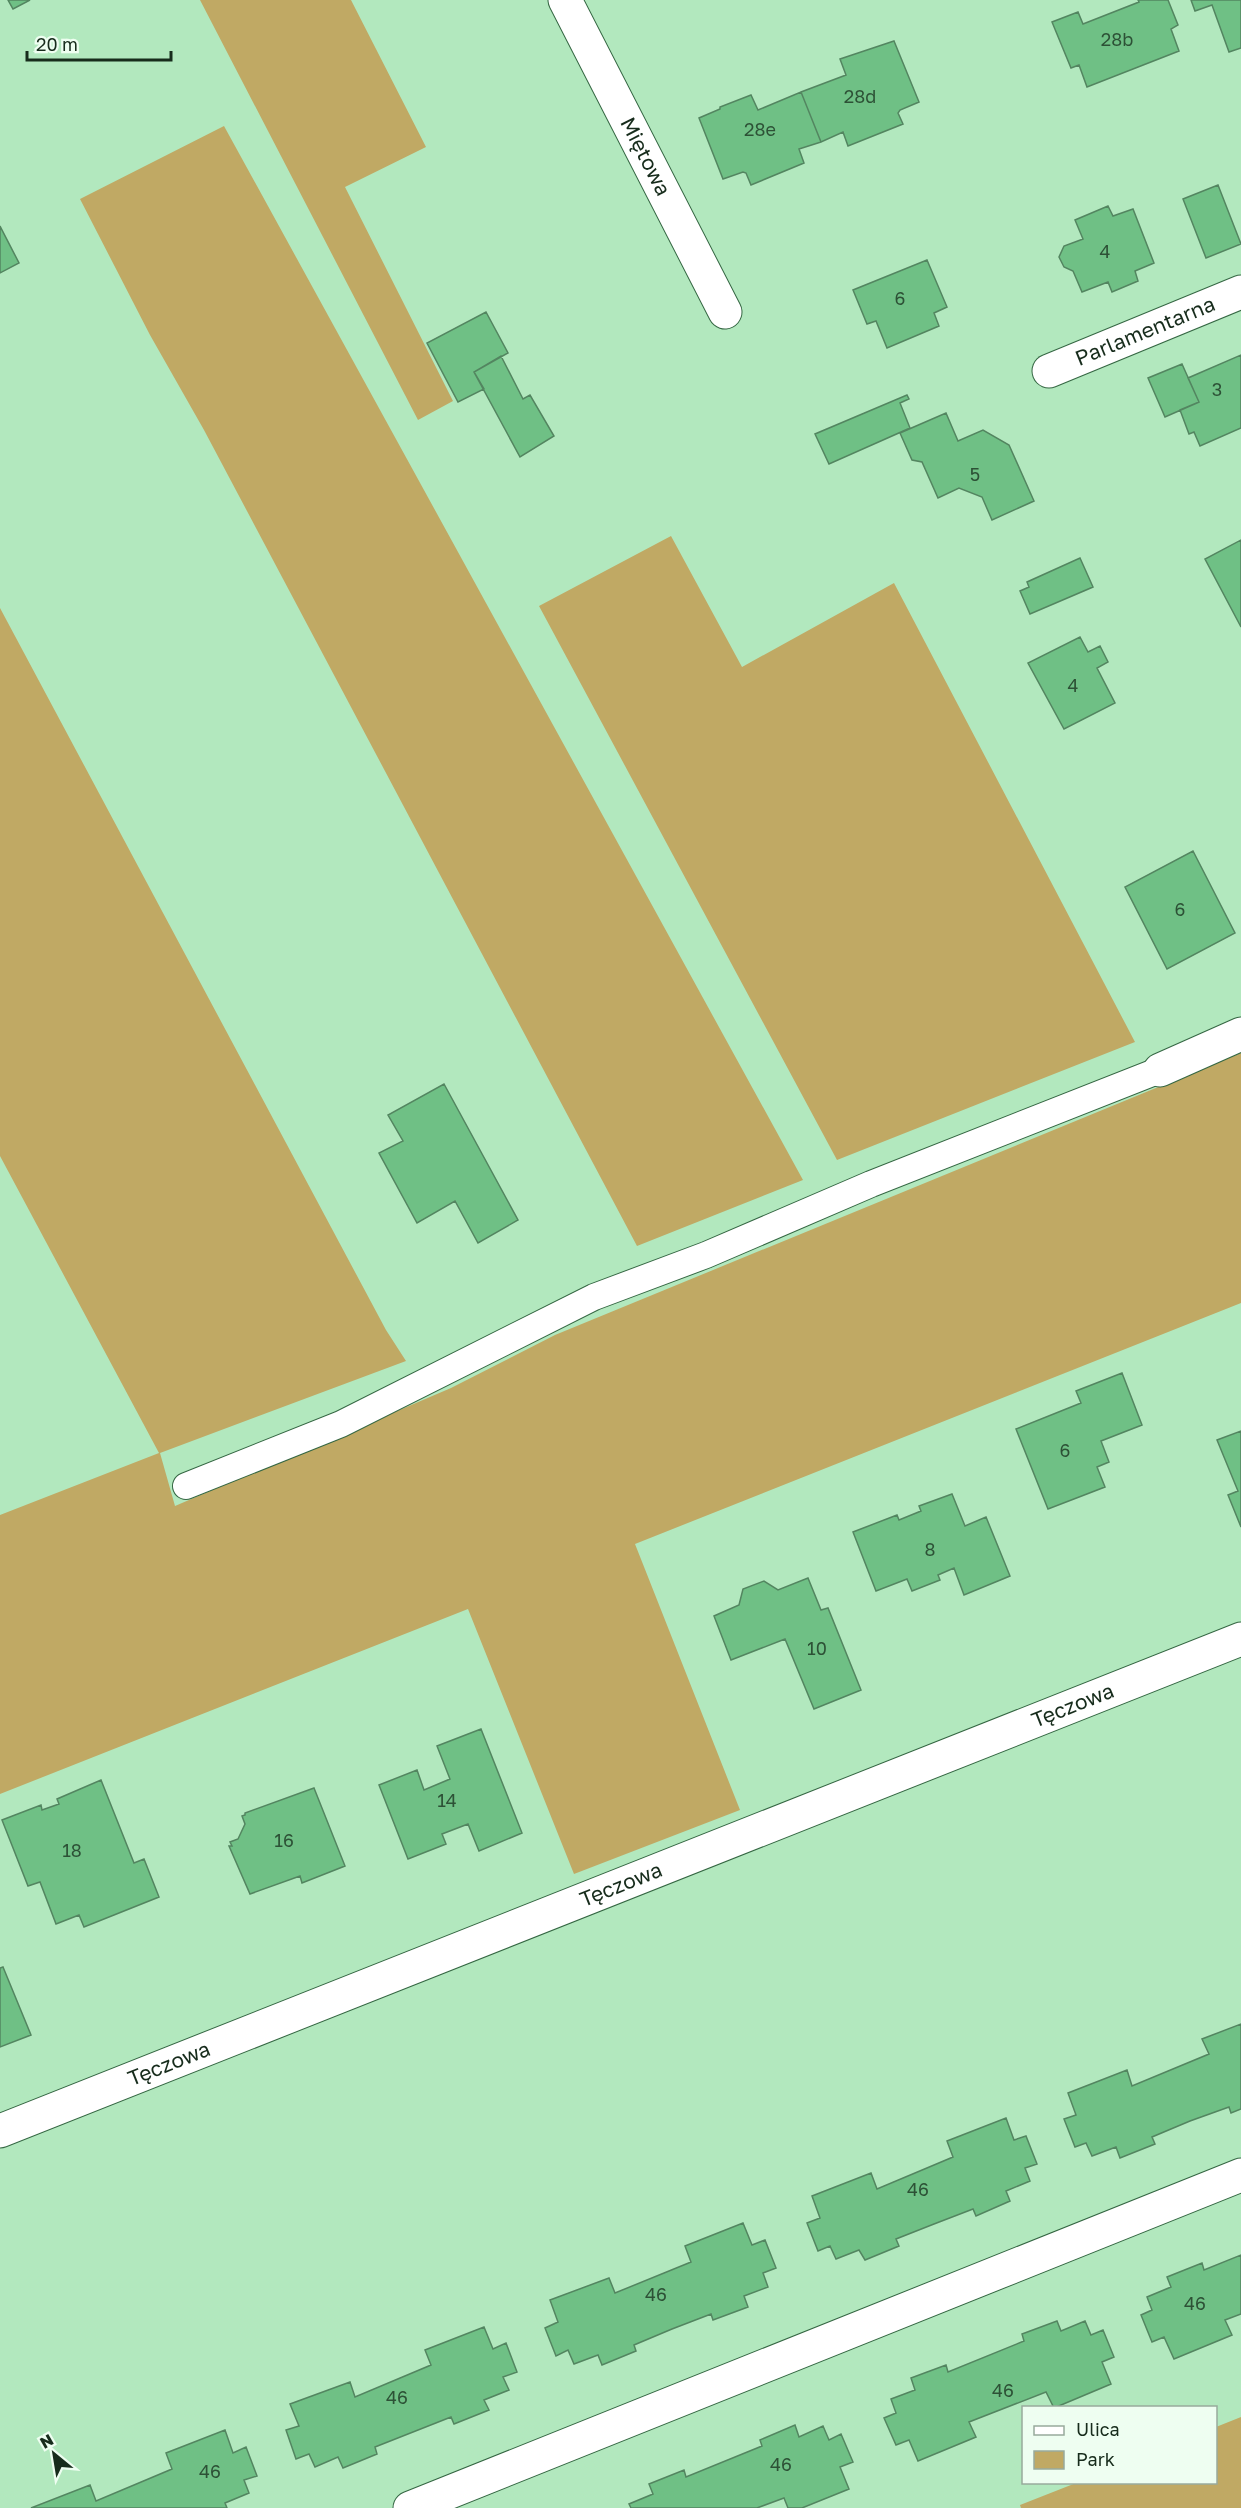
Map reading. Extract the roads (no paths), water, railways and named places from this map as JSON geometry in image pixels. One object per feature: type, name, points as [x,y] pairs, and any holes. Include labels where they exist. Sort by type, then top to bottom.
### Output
[{"type":"street","name":"Miętowa","points":[[565,0],[725,312]]},
{"type":"street","name":"Parlamentarna","points":[[1049,371],[1241,292]]},
{"type":"street","points":[[1160,1070],[1241,1034]]},
{"type":"street","name":"Tęczowa","points":[[0,2131],[1241,1639]]},
{"type":"street","points":[[410,2508],[1241,2175]]},
{"type":"lane","points":[[186,1486],[341,1424],[594,1297],[706,1255],[872,1184],[1160,1070]]}]
